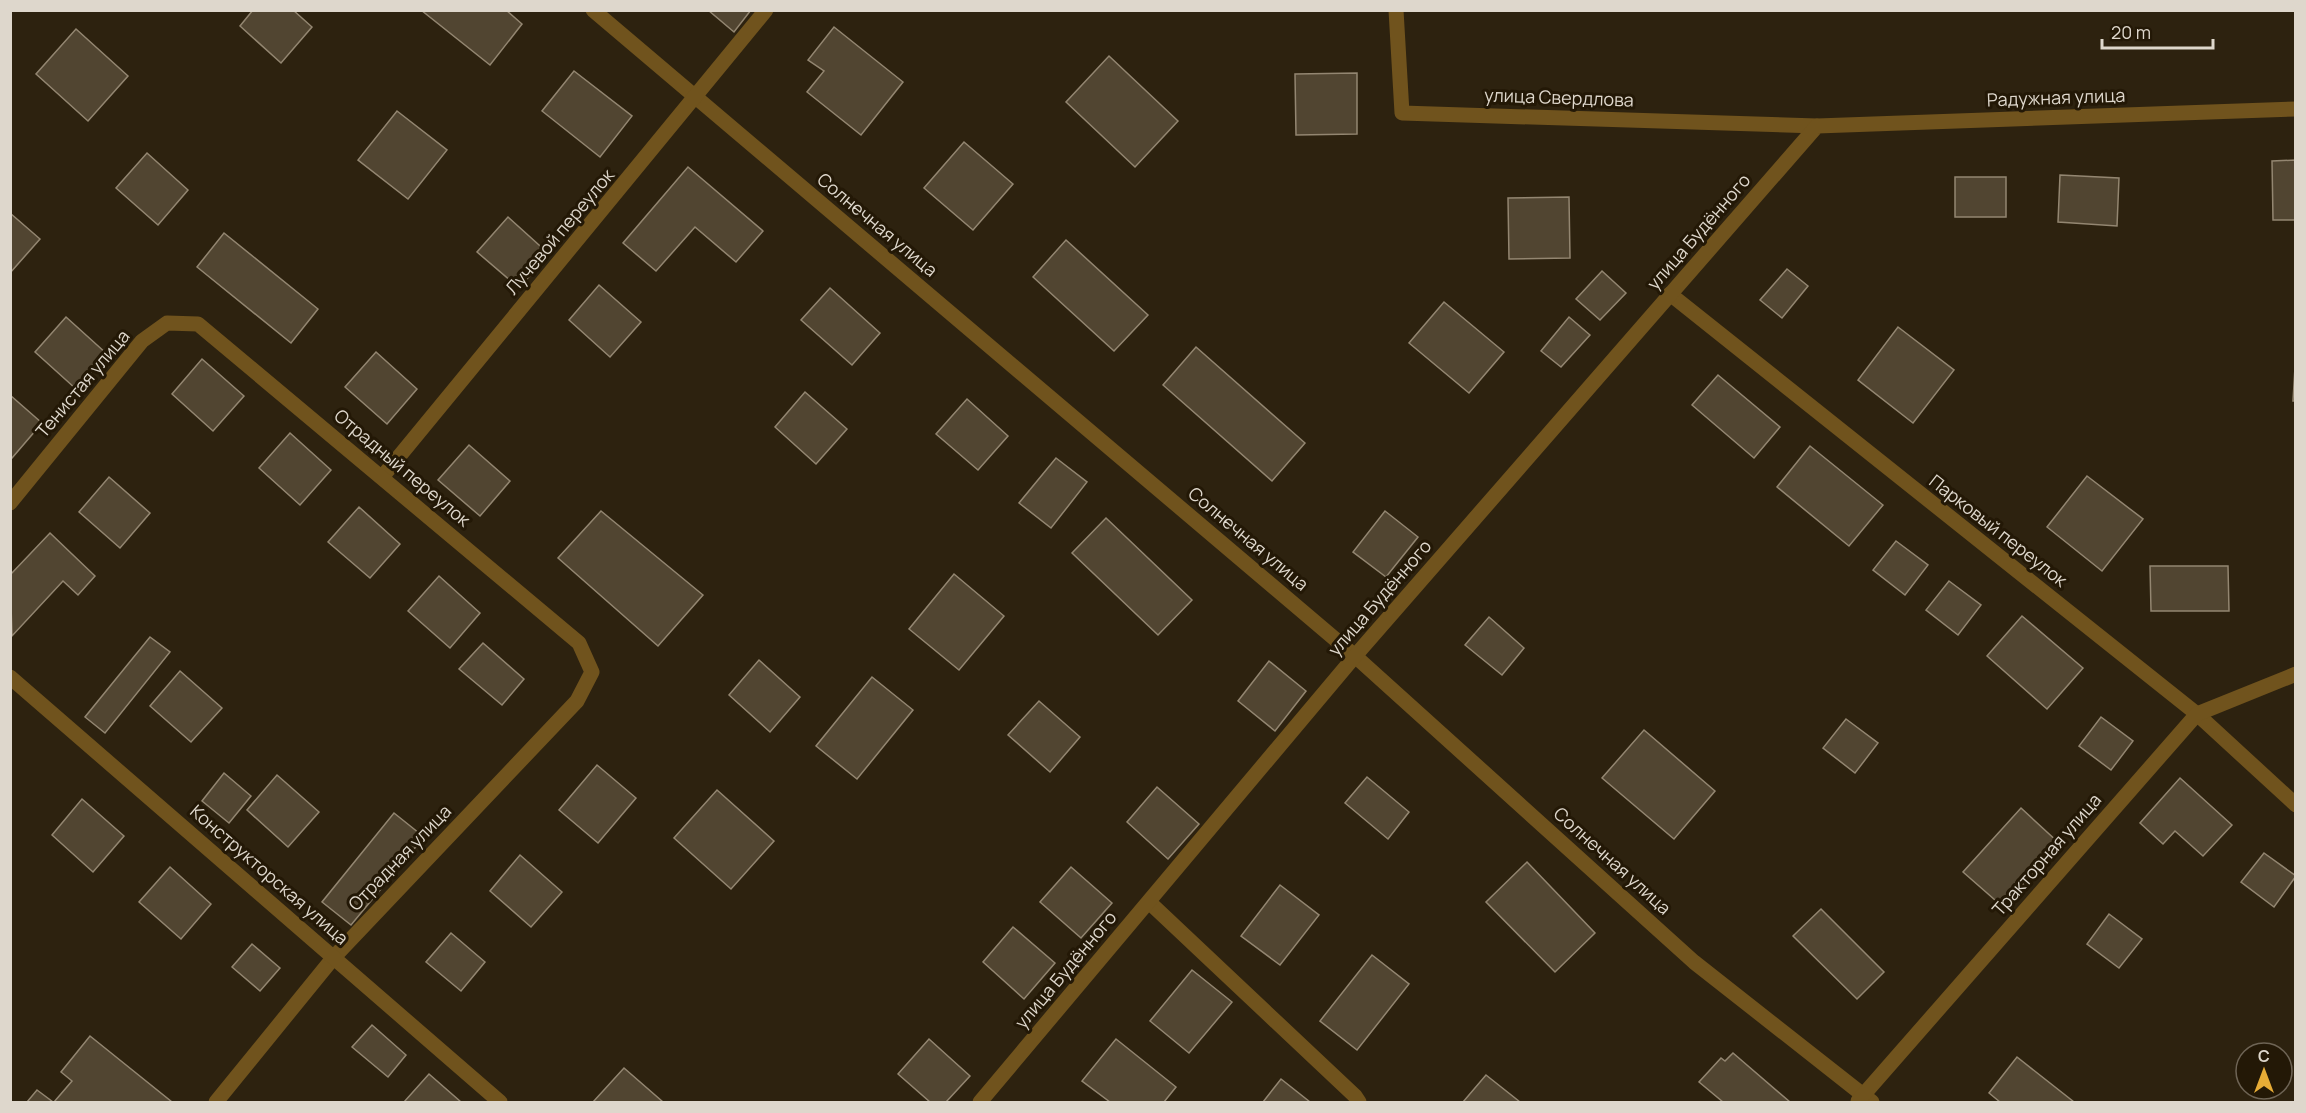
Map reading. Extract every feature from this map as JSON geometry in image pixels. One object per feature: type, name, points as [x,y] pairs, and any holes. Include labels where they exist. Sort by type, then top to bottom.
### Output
[{"type":"street","name":"Солнечная улица","points":[[593,10],[1355,656],[1694,962],[1864,1100]]},
{"type":"street","name":"Лучевой переулок","points":[[382,476],[697,97],[766,10]]},
{"type":"street","name":"улица Свердлова","points":[[1396,10],[1402,112],[1817,126]]},
{"type":"street","name":"Радужная улица","points":[[1817,126],[2295,109]]},
{"type":"street","name":"улица Будённого","points":[[980,1102],[1355,656],[1817,126]]},
{"type":"street","name":"Парковый переулок","points":[[1670,294],[2198,714],[2295,806]]},
{"type":"street","name":"Отрадный переулок","points":[[167,323],[198,324],[579,643],[592,672]]},
{"type":"street","name":"Тенистая улица","points":[[10,502],[142,341],[167,323]]},
{"type":"street","name":"Отрадная улица","points":[[216,1102],[334,957],[577,701],[592,672]]},
{"type":"street","name":"Тракторная улица","points":[[1864,1100],[2198,714],[2295,674]]},
{"type":"street","name":"Конструкторская улица","points":[[10,677],[500,1102]]},
{"type":"street","points":[[1149,902],[1359,1102]]},
{"type":"building","points":[[253,10],[293,10],[312,27],[281,63],[240,26]]},
{"type":"building","points":[[421,10],[506,10],[522,24],[490,65]]},
{"type":"building","points":[[708,10],[751,10],[734,32]]},
{"type":"building","points":[[834,27],[903,82],[861,135],[807,92],[824,71],[808,60]]},
{"type":"building","points":[[76,29],[128,76],[88,121],[36,74]]},
{"type":"building","points":[[1109,56],[1178,121],[1135,167],[1066,102]]},
{"type":"building","points":[[574,71],[632,116],[600,157],[542,111]]},
{"type":"building","points":[[1357,73],[1357,134],[1296,135],[1295,74]]},
{"type":"building","points":[[397,111],[447,150],[408,199],[358,160]]},
{"type":"building","points":[[964,142],[1013,184],[973,230],[924,188]]},
{"type":"building","points":[[147,153],[188,190],[158,225],[116,188]]},
{"type":"building","points":[[2296,160],[2296,220],[2273,220],[2272,161]]},
{"type":"building","points":[[688,167],[763,231],[736,262],[695,227],[656,271],[623,243]]},
{"type":"building","points":[[2060,175],[2119,178],[2117,226],[2058,222]]},
{"type":"building","points":[[1955,177],[2006,177],[2006,217],[1955,217]]},
{"type":"building","points":[[1569,197],[1570,258],[1509,259],[1508,198]]},
{"type":"building","points":[[10,213],[40,239],[10,273]]},
{"type":"building","points":[[508,217],[549,254],[519,288],[477,252]]},
{"type":"building","points":[[224,233],[318,309],[291,343],[197,267]]},
{"type":"building","points":[[1066,240],[1148,315],[1114,351],[1033,277]]},
{"type":"building","points":[[1787,269],[1808,286],[1782,318],[1760,300]]},
{"type":"building","points":[[1602,271],[1626,293],[1600,320],[1576,299]]},
{"type":"building","points":[[599,285],[641,322],[610,357],[569,320]]},
{"type":"building","points":[[830,288],[880,333],[852,365],[801,320]]},
{"type":"building","points":[[1444,302],[1504,352],[1469,393],[1409,343]]},
{"type":"building","points":[[66,317],[107,354],[76,389],[35,352]]},
{"type":"building","points":[[1569,317],[1590,335],[1561,367],[1541,351]]},
{"type":"building","points":[[1898,327],[1954,370],[1913,423],[1858,380]]},
{"type":"building","points":[[1196,347],[1305,443],[1272,481],[1163,385]]},
{"type":"building","points":[[2296,350],[2296,401],[2293,401]]},
{"type":"building","points":[[376,352],[417,389],[387,424],[345,387]]},
{"type":"building","points":[[202,359],[244,396],[213,431],[172,394]]},
{"type":"building","points":[[1718,375],[1780,427],[1754,458],[1692,405]]},
{"type":"building","points":[[805,392],[847,429],[816,464],[775,427]]},
{"type":"building","points":[[10,395],[42,423],[12,458],[10,457]]},
{"type":"building","points":[[967,399],[1008,436],[978,470],[936,434]]},
{"type":"building","points":[[290,433],[331,470],[300,505],[259,468]]},
{"type":"building","points":[[469,445],[510,481],[480,516],[438,480]]},
{"type":"building","points":[[1810,446],[1883,505],[1849,546],[1777,487]]},
{"type":"building","points":[[1056,458],[1087,482],[1051,528],[1019,503]]},
{"type":"building","points":[[2087,476],[2143,519],[2102,571],[2047,527]]},
{"type":"building","points":[[109,477],[150,513],[120,548],[79,512]]},
{"type":"building","points":[[359,507],[400,544],[370,578],[328,542]]},
{"type":"building","points":[[601,511],[703,595],[658,646],[558,558]]},
{"type":"building","points":[[1385,511],[1418,537],[1386,577],[1353,552]]},
{"type":"building","points":[[1106,518],[1192,600],[1158,635],[1072,553]]},
{"type":"building","points":[[50,533],[95,576],[78,595],[63,581],[12,636],[10,575]]},
{"type":"building","points":[[1896,541],[1928,565],[1905,595],[1873,570]]},
{"type":"building","points":[[2150,566],[2228,566],[2229,611],[2151,611]]},
{"type":"building","points":[[954,574],[1004,616],[959,670],[909,629]]},
{"type":"building","points":[[439,576],[480,613],[450,648],[408,611]]},
{"type":"building","points":[[1949,581],[1981,605],[1958,635],[1926,610]]},
{"type":"building","points":[[2022,616],[2083,668],[2047,709],[1987,656]]},
{"type":"building","points":[[1489,617],[1524,648],[1502,675],[1465,645]]},
{"type":"building","points":[[150,637],[170,652],[105,733],[85,717]]},
{"type":"building","points":[[483,643],[524,679],[502,705],[459,669]]},
{"type":"building","points":[[759,660],[800,697],[770,732],[729,695]]},
{"type":"building","points":[[1269,661],[1306,691],[1275,731],[1238,701]]},
{"type":"building","points":[[180,671],[222,708],[191,742],[150,706]]},
{"type":"building","points":[[872,677],[913,710],[857,779],[816,746]]},
{"type":"building","points":[[1039,701],[1080,737],[1050,772],[1008,735]]},
{"type":"building","points":[[2101,717],[2133,741],[2111,770],[2079,746]]},
{"type":"building","points":[[1846,719],[1878,743],[1855,773],[1823,748]]},
{"type":"building","points":[[1644,730],[1715,791],[1674,839],[1602,778]]},
{"type":"building","points":[[597,765],[636,798],[598,843],[559,810]]},
{"type":"building","points":[[224,773],[251,796],[229,823],[202,801]]},
{"type":"building","points":[[277,775],[319,812],[288,847],[247,810]]},
{"type":"building","points":[[1367,777],[1409,812],[1388,839],[1345,803]]},
{"type":"building","points":[[2180,778],[2232,825],[2203,856],[2175,831],[2163,844],[2140,823]]},
{"type":"building","points":[[1157,787],[1199,824],[1168,859],[1127,822]]},
{"type":"building","points":[[717,790],[774,841],[731,889],[674,838]]},
{"type":"building","points":[[82,799],[124,836],[93,872],[52,835]]},
{"type":"building","points":[[2021,808],[2060,844],[2003,907],[1963,872]]},
{"type":"building","points":[[394,813],[424,837],[351,925],[322,902]]},
{"type":"building","points":[[2264,853],[2296,876],[2274,907],[2241,882]]},
{"type":"building","points":[[520,855],[562,892],[531,927],[490,891]]},
{"type":"building","points":[[1527,862],[1595,933],[1555,972],[1486,902]]},
{"type":"building","points":[[170,867],[211,904],[181,939],[139,902]]},
{"type":"building","points":[[1071,867],[1112,903],[1081,938],[1040,902]]},
{"type":"building","points":[[1280,885],[1319,915],[1280,965],[1241,936]]},
{"type":"building","points":[[1821,909],[1884,972],[1857,999],[1793,936]]},
{"type":"building","points":[[2109,914],[2142,939],[2119,968],[2087,944]]},
{"type":"building","points":[[1013,927],[1055,963],[1024,999],[983,962]]},
{"type":"building","points":[[451,933],[485,962],[461,991],[426,962]]},
{"type":"building","points":[[252,944],[280,968],[260,991],[232,967]]},
{"type":"building","points":[[1372,955],[1409,984],[1357,1050],[1320,1021]]},
{"type":"building","points":[[1192,970],[1232,1002],[1189,1053],[1150,1021]]},
{"type":"building","points":[[372,1025],[406,1055],[388,1077],[352,1047]]},
{"type":"building","points":[[90,1036],[172,1102],[54,1102],[72,1081],[61,1072]]},
{"type":"building","points":[[929,1039],[970,1076],[946,1102],[930,1102],[898,1074]]},
{"type":"building","points":[[1116,1039],[1176,1087],[1164,1102],[1110,1102],[1082,1081]]},
{"type":"building","points":[[1733,1053],[1790,1102],[1723,1102],[1699,1082],[1721,1058],[1725,1061]]},
{"type":"building","points":[[2017,1057],[2074,1102],[2000,1102],[1989,1093]]},
{"type":"building","points":[[624,1068],[663,1102],[593,1102]]},
{"type":"building","points":[[429,1074],[461,1102],[404,1102]]},
{"type":"building","points":[[1486,1075],[1520,1102],[1463,1102]]},
{"type":"building","points":[[1281,1079],[1310,1102],[1263,1102]]},
{"type":"building","points":[[37,1090],[53,1102],[27,1102]]}]
